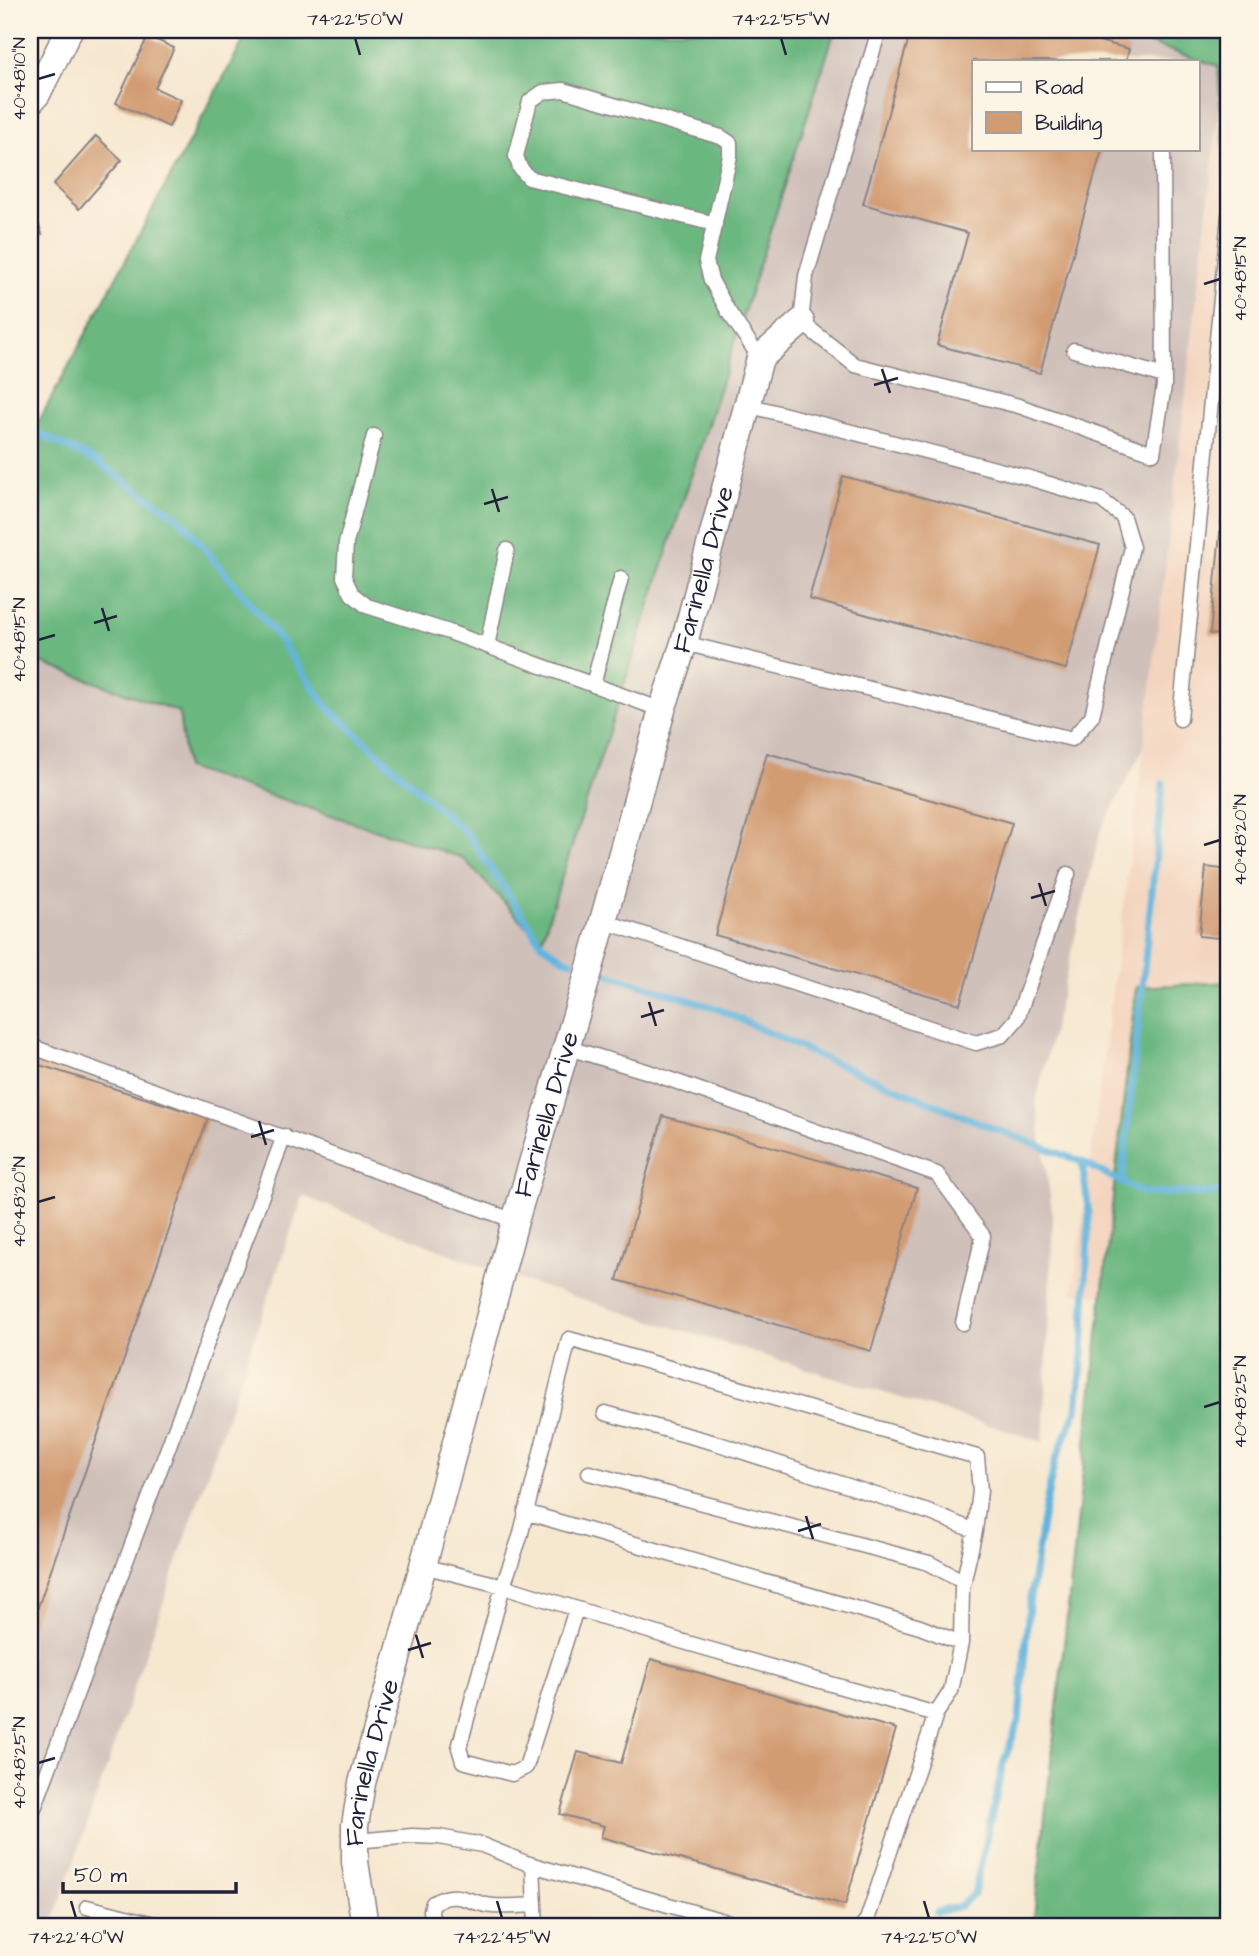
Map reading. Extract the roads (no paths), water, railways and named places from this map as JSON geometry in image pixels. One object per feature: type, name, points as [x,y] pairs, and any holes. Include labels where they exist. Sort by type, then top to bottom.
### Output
[{"type":"street","points":[[30,102],[37,94],[69,30]]},
{"type":"street","points":[[760,358],[801,322]]},
{"type":"street","name":"Farinella Drive","points":[[359,1924],[355,1825],[362,1783],[515,1221],[662,710],[684,643],[760,358]]},
{"type":"lane","points":[[879,30],[806,276],[801,322],[855,365],[1019,406],[1153,453],[1164,376],[1163,150]]},
{"type":"lane","points":[[715,224],[529,178],[520,168],[516,156],[530,101],[543,92],[563,90],[721,137],[730,143],[730,156],[715,224],[706,261],[711,280],[728,311],[760,358]]},
{"type":"lane","points":[[1180,719],[1229,216]]},
{"type":"lane","points":[[1074,350],[1164,376]]},
{"type":"lane","points":[[684,643],[1072,739],[1092,716],[1132,547],[1123,517],[1101,500],[1038,481],[747,405]]},
{"type":"lane","points":[[374,436],[346,543],[344,577],[352,594],[367,606],[487,646],[662,710]]},
{"type":"lane","points":[[487,646],[507,551]]},
{"type":"lane","points":[[593,685],[621,578]]},
{"type":"lane","points":[[603,921],[976,1043],[1003,1035],[1017,1019],[1068,874]]},
{"type":"lane","points":[[30,1046],[515,1221]]},
{"type":"lane","points":[[565,1047],[649,1072],[937,1174],[983,1236],[963,1323]]},
{"type":"lane","points":[[30,1819],[284,1136]]},
{"type":"lane","points":[[576,1609],[526,1767],[512,1774],[463,1762],[459,1748],[503,1586],[520,1536],[569,1339],[977,1457],[980,1491],[964,1582],[961,1643],[951,1691],[936,1714],[866,1924]]},
{"type":"lane","points":[[605,1413],[719,1444],[931,1513],[975,1531]]},
{"type":"lane","points":[[589,1474],[929,1563],[964,1582]]},
{"type":"lane","points":[[525,1512],[920,1627],[961,1643]]},
{"type":"lane","points":[[423,1566],[503,1586],[936,1714]]},
{"type":"lane","points":[[355,1841],[439,1836],[482,1845],[533,1865],[740,1926]]},
{"type":"lane","points":[[533,1865],[536,1926]]},
{"type":"lane","points":[[432,1926],[433,1902],[441,1898],[461,1896],[491,1906],[534,1905]]},
{"type":"lane","points":[[87,1907],[162,1926]]},
{"type":"waterway","points":[[30,429],[97,462],[180,519],[270,627],[328,708],[467,834],[542,944],[572,961]]},
{"type":"waterway","points":[[1122,1183],[1163,784]]},
{"type":"waterway","points":[[608,974],[718,1009],[821,1057],[1082,1162],[1142,1193],[1229,1193]]},
{"type":"waterway","points":[[937,1912],[960,1906],[974,1894],[1003,1764],[1019,1720],[1029,1604],[1043,1518],[1055,1461],[1077,1410],[1083,1353],[1089,1213],[1082,1162]]}]
